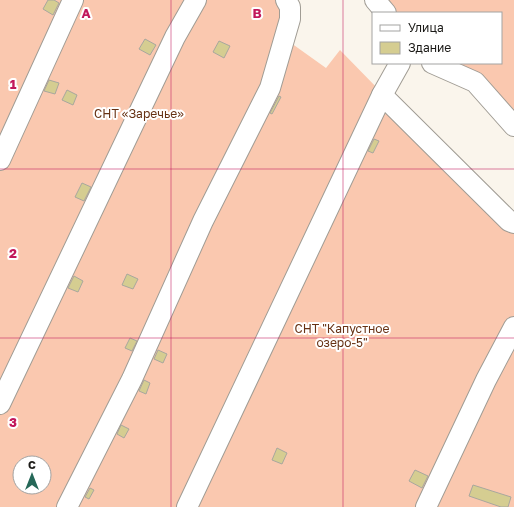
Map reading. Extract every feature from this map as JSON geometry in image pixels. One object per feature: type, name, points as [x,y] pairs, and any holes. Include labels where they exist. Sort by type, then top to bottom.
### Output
[{"type":"street","points":[[0,160],[73,0]]},
{"type":"street","points":[[0,404],[175,37],[196,0]]},
{"type":"street","points":[[67,507],[132,379],[204,221],[270,88],[290,19],[290,7],[286,0]]},
{"type":"street","points":[[375,0],[385,12]]},
{"type":"street","points":[[187,507],[382,95],[399,64]]},
{"type":"street","points":[[434,64],[476,82],[514,126]]},
{"type":"street","points":[[382,95],[509,221],[514,223]]},
{"type":"street","points":[[426,507],[486,380],[514,327]]},
{"type":"green space","points":[[0,0],[68,0],[0,144]]},
{"type":"green space","name":"СНТ «Заречье»","points":[[80,0],[277,0],[286,14],[268,82],[62,507],[0,507],[0,165]]},
{"type":"green space","points":[[378,0],[514,0],[514,117],[454,64],[502,64],[502,12],[393,12]]},
{"type":"green space","name":"СНТ \"Капустное озеро-5\"","points":[[291,43],[326,68],[340,50],[381,92],[459,186],[514,232],[514,507],[74,507]]},
{"type":"building","points":[[48,0],[54,0],[59,3],[53,15],[43,9]]},
{"type":"building","points":[[145,39],[156,45],[150,55],[139,49]]},
{"type":"building","points":[[219,41],[230,46],[224,58],[213,52]]},
{"type":"building","points":[[49,80],[59,83],[55,94],[44,91]]},
{"type":"building","points":[[67,90],[77,95],[73,105],[62,100]]},
{"type":"building","points":[[279,96],[281,97],[272,114],[270,113]]},
{"type":"building","points":[[374,139],[379,141],[373,153],[368,151]]},
{"type":"building","points":[[82,183],[91,187],[84,201],[75,197]]},
{"type":"building","points":[[127,274],[138,279],[133,289],[122,285]]},
{"type":"building","points":[[74,276],[83,281],[78,292],[68,288]]},
{"type":"building","points":[[130,338],[137,341],[132,351],[125,348]]},
{"type":"building","points":[[158,350],[167,354],[163,363],[154,359]]},
{"type":"building","points":[[144,380],[150,383],[146,394],[139,391]]},
{"type":"building","points":[[121,425],[129,429],[124,438],[117,434]]},
{"type":"building","points":[[277,448],[287,453],[282,464],[272,460]]},
{"type":"building","points":[[415,470],[428,476],[422,488],[409,481]]},
{"type":"building","points":[[473,485],[511,497],[508,507],[501,507],[469,496]]},
{"type":"building","points":[[90,488],[94,490],[89,499],[85,497]]}]
